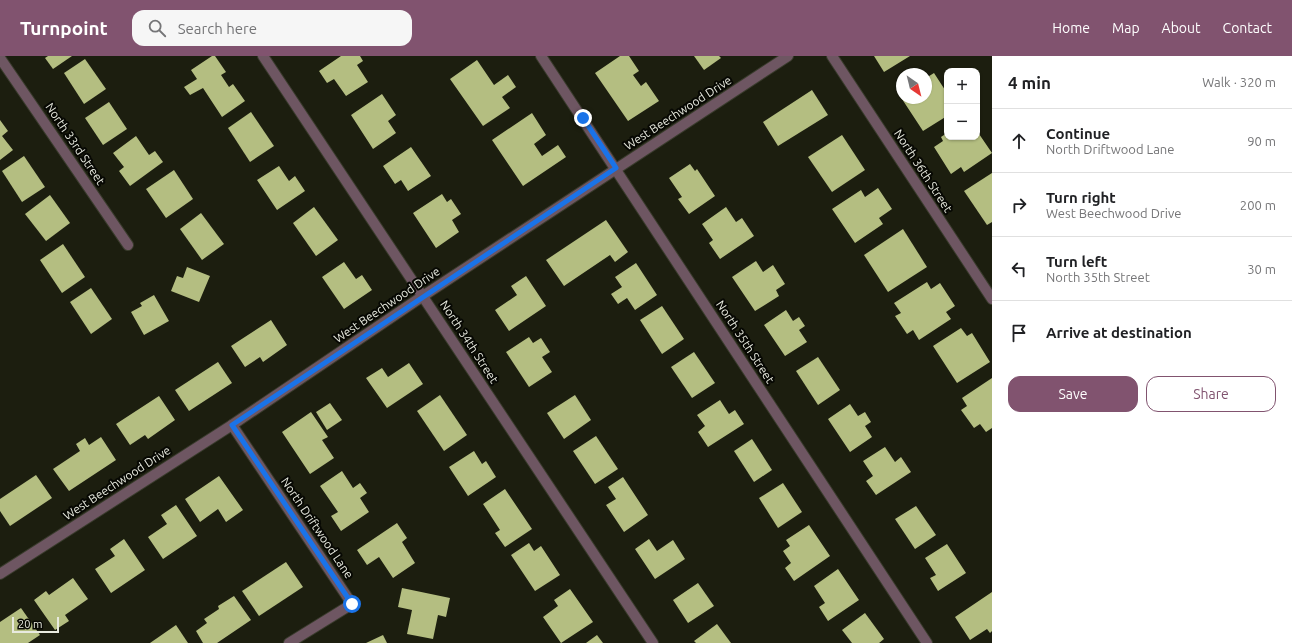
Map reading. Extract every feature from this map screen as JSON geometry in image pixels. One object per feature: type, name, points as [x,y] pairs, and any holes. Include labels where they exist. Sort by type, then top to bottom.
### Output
[{"type":"street","name":"North 34th Street","points":[[263,56],[653,643]]},
{"type":"street","name":"North 35th Street","points":[[541,56],[927,643]]},
{"type":"street","name":"West Beechwood Drive","points":[[0,574],[232,425],[423,296],[788,56]]},
{"type":"street","name":"North 36th Street","points":[[832,56],[992,299]]},
{"type":"street","name":"North 33rd Street","points":[[0,58],[128,245]]},
{"type":"street","name":"North Driftwood Lane","points":[[232,425],[352,604],[289,643]]},
{"type":"building","points":[[48,56],[72,56],[53,69],[45,58]]},
{"type":"building","points":[[212,56],[215,56],[226,72],[221,75],[229,87],[233,84],[245,101],[222,117],[203,88],[190,95],[184,87],[197,79],[191,70]]},
{"type":"building","points":[[341,56],[360,56],[363,61],[357,65],[368,82],[346,96],[334,79],[327,83],[319,71]]},
{"type":"building","points":[[620,56],[629,56],[639,71],[633,75],[641,86],[646,82],[659,101],[628,121],[595,73]]},
{"type":"building","points":[[694,56],[719,56],[721,58],[704,70]]},
{"type":"building","points":[[874,56],[910,56],[884,72]]},
{"type":"building","points":[[85,59],[106,89],[84,104],[64,73]]},
{"type":"building","points":[[477,60],[494,85],[508,75],[516,87],[502,97],[510,108],[483,126],[450,79]]},
{"type":"building","points":[[934,73],[944,88],[944,118],[923,131],[905,104],[932,104],[932,74]]},
{"type":"building","points":[[812,90],[828,115],[778,146],[763,122]]},
{"type":"building","points":[[382,94],[396,115],[388,121],[396,133],[373,149],[351,115]]},
{"type":"building","points":[[109,102],[127,129],[103,145],[85,118]]},
{"type":"building","points":[[251,112],[274,146],[250,162],[228,128]]},
{"type":"building","points":[[532,113],[546,135],[534,144],[542,156],[558,145],[566,157],[523,186],[492,140]]},
{"type":"building","points":[[0,120],[8,131],[2,136],[13,150],[0,160]]},
{"type":"building","points":[[842,135],[865,170],[832,192],[808,157]]},
{"type":"building","points":[[944,135],[944,140],[980,140],[980,135],[992,153],[964,172],[961,167],[951,174],[934,147],[943,141],[941,137]]},
{"type":"building","points":[[136,136],[149,155],[155,151],[163,162],[130,186],[119,171],[124,167],[113,153]]},
{"type":"building","points":[[411,147],[431,176],[408,191],[401,180],[395,184],[383,166]]},
{"type":"building","points":[[24,156],[45,187],[22,202],[2,171]]},
{"type":"building","points":[[690,164],[695,171],[697,169],[715,196],[689,214],[678,199],[682,197],[669,178]]},
{"type":"building","points":[[279,166],[289,181],[295,176],[305,191],[277,210],[257,180]]},
{"type":"building","points":[[174,170],[193,199],[166,218],[146,189]]},
{"type":"building","points":[[992,173],[992,222],[987,225],[964,191]]},
{"type":"building","points":[[878,188],[892,209],[879,218],[883,224],[855,243],[832,209],[861,190],[865,197]]},
{"type":"building","points":[[442,194],[447,202],[451,199],[461,214],[452,220],[459,232],[436,248],[413,213]]},
{"type":"building","points":[[50,195],[70,223],[46,241],[25,214]]},
{"type":"building","points":[[314,207],[338,240],[316,256],[293,223]]},
{"type":"building","points":[[726,207],[736,222],[742,218],[754,236],[720,259],[709,243],[713,240],[702,224]]},
{"type":"building","points":[[201,213],[224,244],[202,260],[180,229]]},
{"type":"building","points":[[606,220],[628,252],[615,262],[610,255],[564,286],[546,260]]},
{"type":"building","points":[[903,229],[927,267],[888,292],[864,255]]},
{"type":"building","points":[[63,244],[85,277],[62,293],[40,260]]},
{"type":"building","points":[[756,261],[763,272],[773,265],[785,284],[776,290],[779,296],[755,311],[732,277]]},
{"type":"building","points":[[344,262],[356,279],[362,275],[372,290],[344,309],[322,277]]},
{"type":"building","points":[[636,263],[657,295],[635,310],[627,298],[618,304],[611,294],[622,287],[615,277]]},
{"type":"building","points":[[187,267],[210,276],[199,302],[171,291],[177,276],[183,278]]},
{"type":"building","points":[[526,276],[546,306],[509,331],[495,310],[517,295],[511,286]]},
{"type":"building","points":[[927,282],[931,289],[940,283],[955,306],[946,312],[951,319],[919,340],[913,330],[907,334],[895,316],[901,313],[894,303]]},
{"type":"building","points":[[91,288],[112,319],[91,334],[70,302]]},
{"type":"building","points":[[154,295],[169,321],[144,335],[131,312],[142,306],[140,303]]},
{"type":"building","points":[[662,306],[684,339],[662,354],[640,320]]},
{"type":"building","points":[[786,310],[793,321],[799,317],[805,326],[799,330],[807,342],[785,356],[764,325]]},
{"type":"building","points":[[271,320],[287,345],[263,362],[260,357],[245,367],[231,346]]},
{"type":"building","points":[[961,328],[967,336],[972,333],[990,362],[957,383],[933,346]]},
{"type":"building","points":[[529,337],[533,343],[541,338],[550,352],[542,357],[552,372],[529,387],[506,352]]},
{"type":"building","points":[[694,352],[715,383],[692,398],[671,367]]},
{"type":"building","points":[[818,357],[840,390],[818,405],[796,371]]},
{"type":"building","points":[[218,362],[232,383],[189,411],[175,390]]},
{"type":"building","points":[[409,363],[423,384],[387,408],[366,378],[382,368],[388,377]]},
{"type":"building","points":[[992,378],[992,428],[986,432],[980,424],[974,428],[961,410],[967,406],[962,398]]},
{"type":"building","points":[[440,395],[467,435],[444,451],[417,411]]},
{"type":"building","points":[[575,395],[591,420],[564,439],[547,413]]},
{"type":"building","points":[[159,396],[175,420],[148,439],[145,435],[130,445],[116,424]]},
{"type":"building","points":[[720,400],[729,414],[735,410],[744,424],[708,447],[698,432],[705,426],[697,415]]},
{"type":"building","points":[[330,403],[342,420],[327,430],[316,412]]},
{"type":"building","points":[[850,404],[858,416],[865,412],[871,422],[865,426],[872,437],[850,452],[828,419]]},
{"type":"building","points":[[311,412],[328,437],[322,440],[334,458],[310,474],[282,432]]},
{"type":"building","points":[[596,436],[618,469],[595,484],[573,451]]},
{"type":"building","points":[[101,437],[116,460],[69,491],[53,469],[80,451],[76,444],[85,438],[89,445]]},
{"type":"building","points":[[752,439],[772,470],[754,482],[734,451]]},
{"type":"building","points":[[885,447],[895,462],[901,457],[911,472],[876,495],[866,481],[873,476],[863,461]]},
{"type":"building","points":[[474,451],[482,464],[486,461],[496,477],[468,496],[449,467]]},
{"type":"building","points":[[342,471],[353,488],[360,483],[367,493],[360,498],[369,512],[341,531],[331,516],[338,512],[320,486]]},
{"type":"building","points":[[36,475],[52,498],[10,526],[0,511],[0,499]]},
{"type":"building","points":[[219,476],[243,510],[226,522],[218,509],[200,522],[185,499]]},
{"type":"building","points":[[623,477],[648,515],[624,532],[606,505],[616,499],[608,487]]},
{"type":"building","points":[[783,483],[802,512],[778,528],[759,498]]},
{"type":"building","points":[[505,489],[532,529],[505,547],[495,533],[500,530],[483,504]]},
{"type":"building","points":[[176,505],[197,536],[163,559],[148,537],[167,524],[161,515]]},
{"type":"building","points":[[916,506],[936,535],[915,549],[895,519]]},
{"type":"building","points":[[397,523],[407,538],[402,542],[415,563],[393,578],[379,557],[367,565],[357,550]]},
{"type":"building","points":[[809,525],[830,556],[794,581],[785,568],[791,563],[783,551],[790,546],[786,540]]},
{"type":"building","points":[[124,539],[145,570],[111,593],[95,569],[115,556],[110,549]]},
{"type":"building","points":[[649,539],[657,551],[673,540],[685,559],[655,579],[635,549]]},
{"type":"building","points":[[529,543],[534,551],[541,546],[560,575],[535,591],[511,555]]},
{"type":"building","points":[[947,544],[966,573],[938,591],[930,578],[936,575],[925,558]]},
{"type":"building","points":[[286,562],[303,587],[259,616],[242,591]]},
{"type":"building","points":[[838,569],[859,600],[828,621],[819,607],[825,603],[814,586]]},
{"type":"building","points":[[73,578],[88,599],[65,615],[69,621],[55,630],[34,600],[46,591],[49,595]]},
{"type":"building","points":[[698,583],[714,606],[688,623],[673,600]]},
{"type":"building","points":[[402,588],[450,598],[446,617],[438,615],[433,639],[407,634],[412,610],[398,607]]},
{"type":"building","points":[[570,589],[593,622],[561,643],[543,617],[558,606],[554,600]]},
{"type":"building","points":[[992,592],[992,631],[990,633],[987,629],[970,640],[955,617]]},
{"type":"building","points":[[234,596],[251,620],[217,643],[203,643],[196,631],[207,623],[204,619],[219,609],[218,606]]},
{"type":"building","points":[[21,608],[40,635],[28,643],[0,643],[0,622]]},
{"type":"building","points":[[865,613],[884,639],[879,643],[852,643],[842,630]]},
{"type":"building","points":[[717,624],[731,643],[696,643],[694,641]]},
{"type":"building","points":[[176,625],[188,643],[150,643]]},
{"type":"building","points":[[383,635],[387,643],[366,643]]},
{"type":"building","points":[[597,635],[603,643],[586,643]]},
{"type":"route","points":[[352,604],[232,425],[616,168],[583,118]]}]
